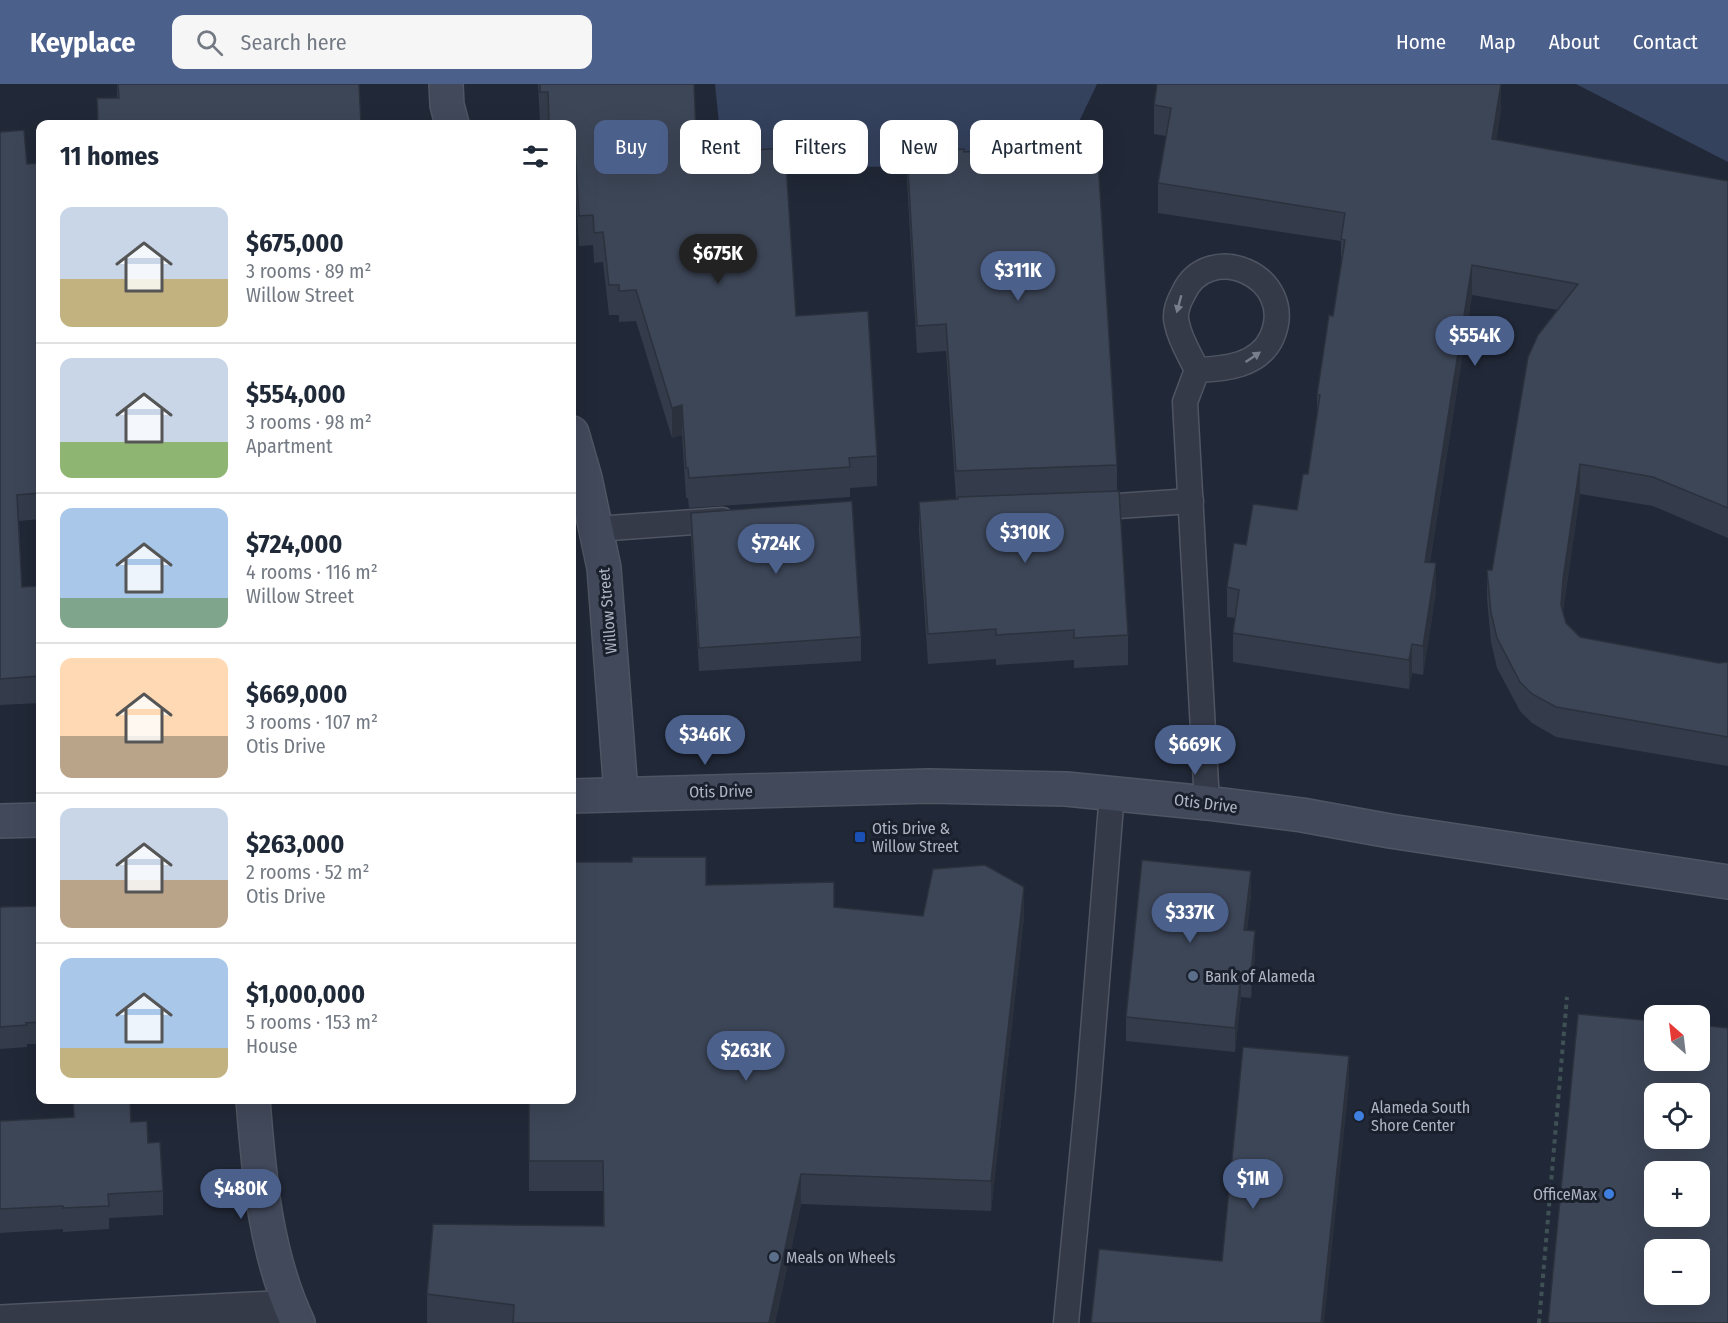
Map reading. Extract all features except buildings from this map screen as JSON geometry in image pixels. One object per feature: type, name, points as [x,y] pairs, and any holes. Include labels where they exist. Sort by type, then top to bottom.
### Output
[{"type":"main road","points":[[446,84],[447,105],[451,120]]},
{"type":"main road","name":"Willow Street","points":[[576,447],[604,568],[621,793]]},
{"type":"main road","name":"Otis Drive","points":[[576,796],[929,786],[1065,789],[1302,815],[1390,831],[1728,882]]},
{"type":"main road","points":[[0,821],[36,820]]},
{"type":"main road","points":[[253,1104],[262,1197],[273,1252],[294,1315]]},
{"type":"street","points":[[0,1322],[294,1315]]},
{"type":"lane","points":[[1197,370],[1240,365],[1256,357],[1269,344],[1275,328],[1274,299],[1265,284],[1252,273],[1229,266],[1212,268],[1196,276],[1185,288],[1178,305],[1176,322],[1181,339],[1197,370],[1185,402],[1207,803]]},
{"type":"lane","points":[[1071,509],[1191,501]]},
{"type":"lane","points":[[596,529],[743,519]]},
{"type":"lane","points":[[1066,1323],[1089,1082],[1112,793]]},
{"type":"path","points":[[1539,1323],[1567,997]]},
{"type":"water","points":[[715,84],[1097,84],[1080,120],[970,120],[970,167],[958,167],[958,120],[880,120],[880,167],[868,167],[868,120],[773,120],[773,166],[766,166],[761,162],[761,120],[719,120]]},
{"type":"water","points":[[1576,84],[1728,84],[1728,162]]},
{"type":"place","name":"Otis Drive & Willow Street","points":[[860,837]]},
{"type":"place","name":"Bank of Alameda","points":[[1193,976]]},
{"type":"place","name":"Alameda South Shore Center","points":[[1359,1116]]},
{"type":"place","name":"OfficeMax","points":[[1609,1194]]},
{"type":"place","name":"Meals on Wheels","points":[[774,1257]]}]
